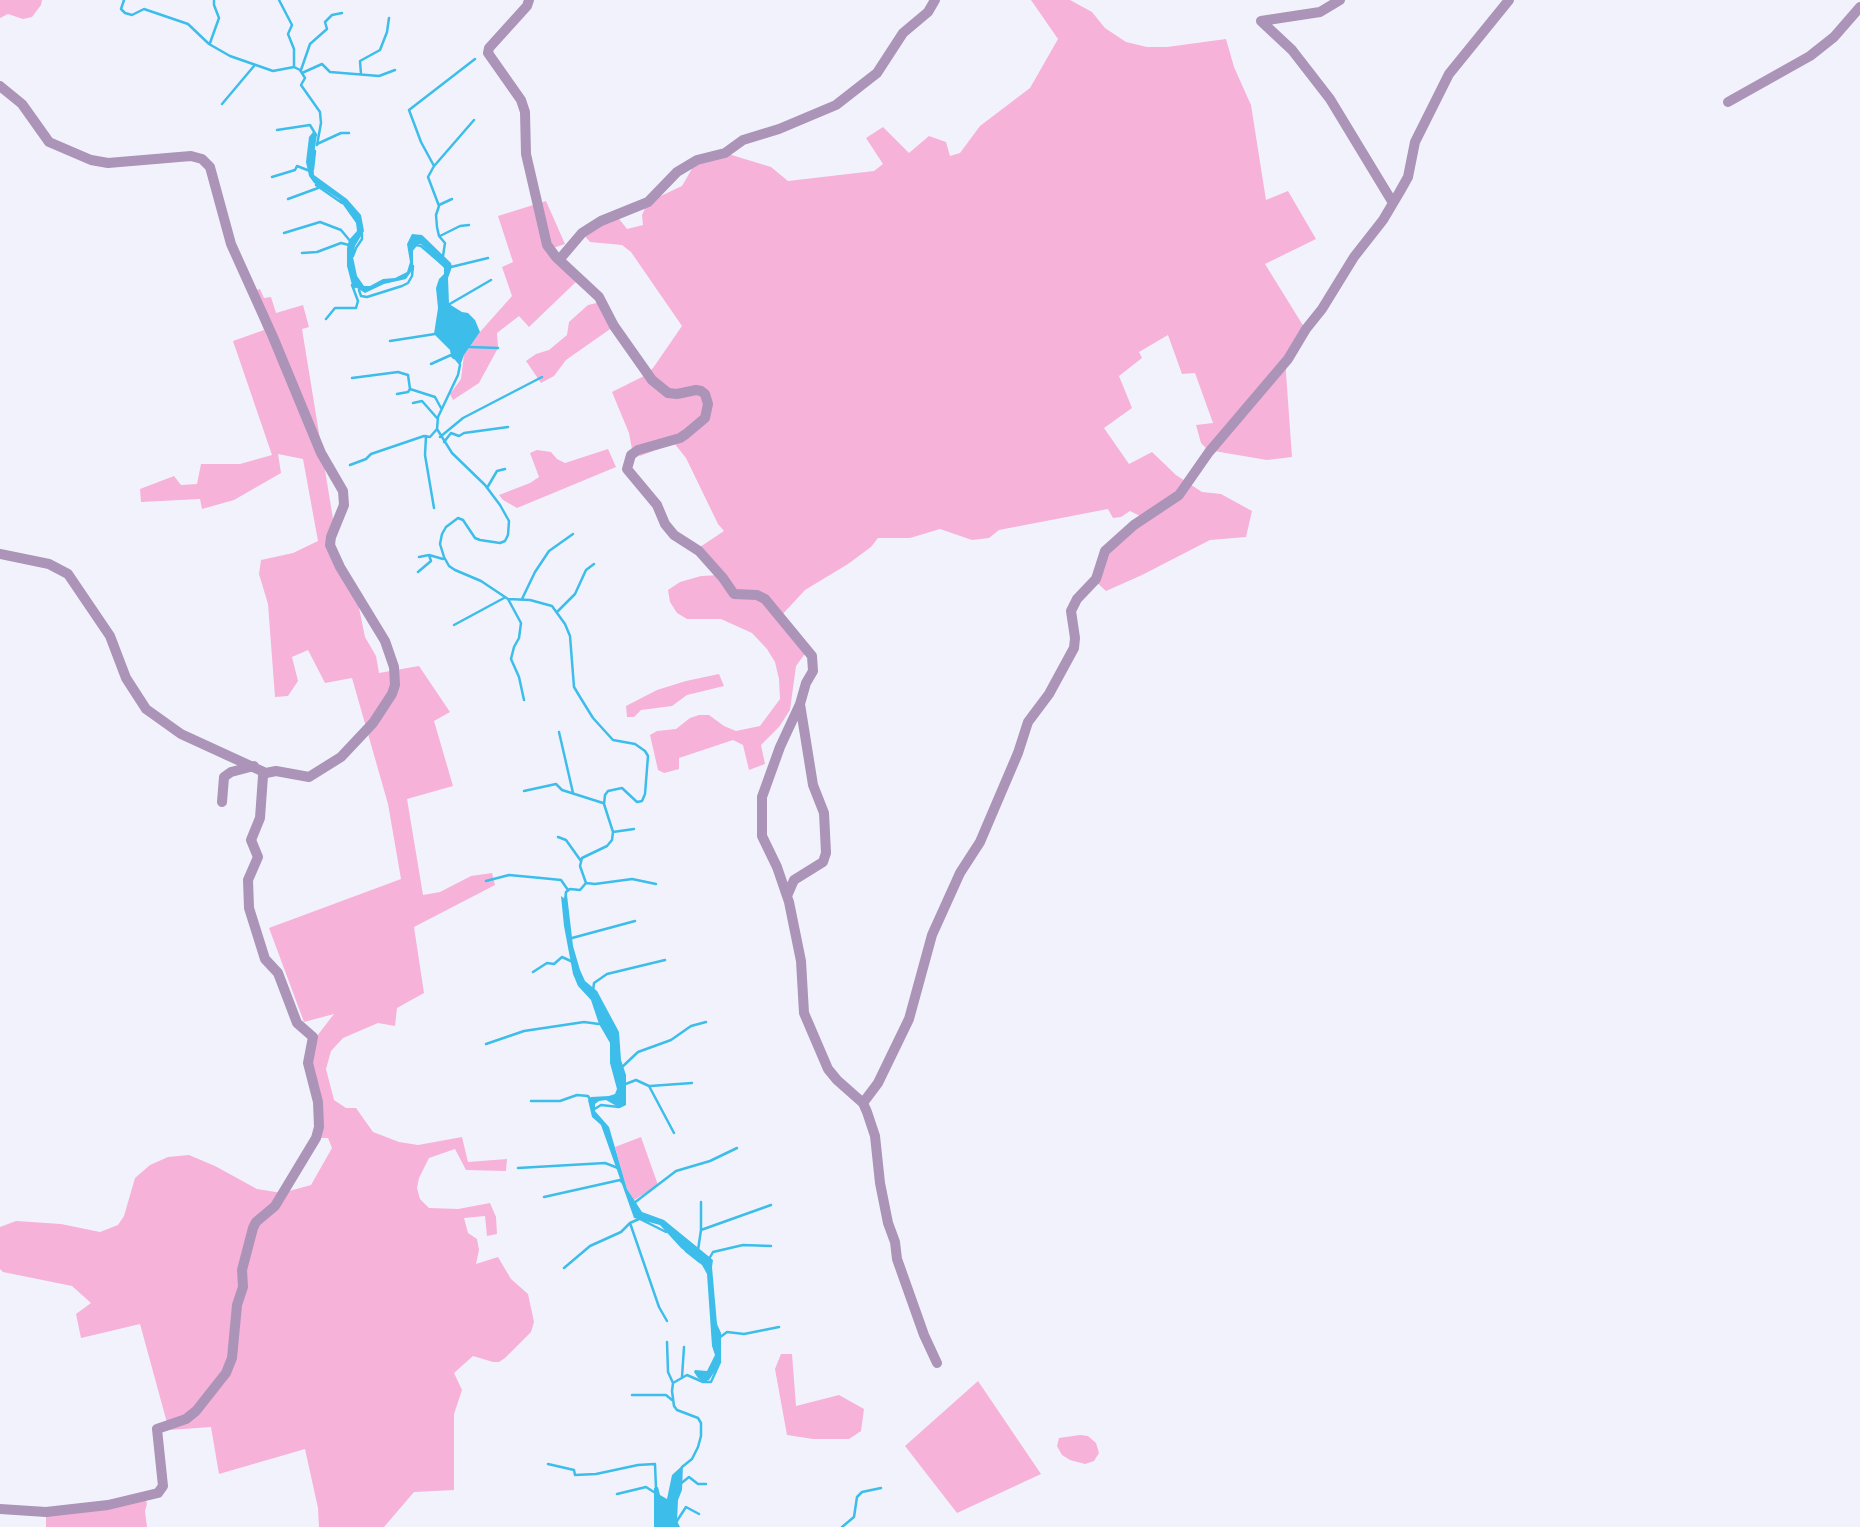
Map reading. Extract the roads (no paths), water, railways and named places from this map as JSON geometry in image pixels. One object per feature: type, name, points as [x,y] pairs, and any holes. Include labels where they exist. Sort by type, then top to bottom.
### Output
[{"type":"street","points":[[529,0],[527,6],[489,48],[488,53],[516,92],[525,112],[525,146],[547,245],[559,260],[599,297],[614,326],[660,388],[677,394],[696,390],[705,394],[708,404],[705,418],[680,438],[639,450],[631,455],[627,469],[657,505],[665,524],[674,535],[699,551],[734,594],[757,595],[765,599],[809,651],[813,671],[762,797],[762,836],[787,896],[801,961],[803,1013],[828,1069],[863,1103],[875,1136],[880,1183],[897,1259],[937,1363]]},
{"type":"street","points":[[559,260],[582,233],[601,221],[648,202],[677,172],[697,160],[725,153],[743,141],[836,105],[877,73],[903,33],[928,12],[934,0]]},
{"type":"street","points":[[1340,0],[1320,12],[1261,21],[1292,50],[1330,99],[1393,203]]},
{"type":"street","points":[[863,1103],[878,1083],[909,1019],[932,935],[960,873],[980,842],[1018,753],[1027,722],[1049,694],[1074,648],[1071,611],[1077,599],[1096,579],[1105,551],[1183,490],[1209,452],[1288,359],[1408,177],[1415,142],[1449,74],[1509,0]]},
{"type":"street","points":[[1728,102],[1810,57],[1834,37],[1860,7]]},
{"type":"street","points":[[0,86],[22,104],[49,142],[91,160],[108,163],[191,156],[202,159],[210,167],[231,244],[321,453],[343,491],[344,505],[330,545],[340,567],[385,641],[394,667],[395,690],[373,723],[346,753],[317,773],[305,778],[276,771],[266,772],[181,734],[146,709],[126,678],[110,636],[68,574],[49,564],[0,554]]},
{"type":"street","points":[[787,896],[794,880],[823,862],[826,853],[824,813],[813,785],[800,704]]},
{"type":"street","points":[[222,802],[227,774],[254,766]]},
{"type":"street","points":[[0,1509],[46,1512],[108,1504],[151,1495],[162,1489],[157,1429],[186,1419],[197,1411],[226,1373],[232,1359],[237,1305],[243,1287],[242,1270],[253,1228],[256,1222],[275,1206],[316,1138],[319,1127],[318,1104],[308,1059],[313,1037],[297,1023],[278,973],[265,959],[249,908],[248,880],[258,853],[251,840],[258,828],[262,779],[266,772]]},
{"type":"water","points":[[313,132],[317,134],[314,175],[347,199],[361,215],[364,231],[355,246],[353,257],[357,276],[364,286],[407,272],[410,262],[407,244],[412,234],[422,235],[451,263],[448,278],[449,304],[468,313],[475,320],[480,332],[464,355],[460,366],[450,350],[434,334],[438,308],[436,288],[444,274],[444,268],[421,244],[413,248],[413,269],[406,279],[384,284],[365,293],[352,285],[347,266],[347,248],[349,240],[357,231],[356,223],[339,199],[314,183],[309,176],[306,162],[309,137]]},
{"type":"water","points":[[567,895],[573,946],[580,970],[585,981],[597,991],[619,1032],[621,1060],[626,1075],[626,1105],[620,1108],[606,1100],[599,1101],[595,1104],[595,1111],[609,1127],[627,1189],[642,1212],[664,1220],[713,1260],[717,1324],[721,1333],[721,1362],[709,1380],[704,1382],[694,1372],[707,1371],[715,1355],[712,1346],[707,1274],[702,1265],[681,1248],[660,1225],[634,1218],[601,1125],[592,1117],[588,1100],[591,1097],[615,1094],[617,1089],[610,1063],[610,1043],[599,1024],[591,1000],[578,986],[573,974],[561,896],[565,899]]},
{"type":"water","points":[[683,1465],[682,1490],[678,1500],[677,1521],[680,1527],[654,1527],[654,1488],[658,1487],[660,1495],[667,1499],[672,1475]]},
{"type":"waterway","points":[[124,0],[121,9],[125,13],[132,15],[144,9],[188,24],[209,44],[230,56],[273,71],[294,67],[300,70],[305,78],[301,85],[320,112],[317,145]]},
{"type":"waterway","points":[[210,43],[219,18],[214,0]]},
{"type":"waterway","points":[[279,0],[292,25],[288,34],[294,49],[294,67]]},
{"type":"waterway","points":[[301,70],[310,44],[327,29],[325,22],[332,15],[342,13]]},
{"type":"waterway","points":[[361,74],[360,61],[380,50],[389,18]]},
{"type":"waterway","points":[[443,256],[445,243],[439,236],[436,215],[439,206],[428,177],[434,166],[409,110],[475,59]]},
{"type":"waterway","points":[[302,73],[322,64],[330,72],[379,76],[395,70]]},
{"type":"waterway","points":[[222,104],[254,66]]},
{"type":"waterway","points":[[435,165],[474,120]]},
{"type":"waterway","points":[[277,130],[310,125],[316,135]]},
{"type":"waterway","points":[[317,144],[341,133],[349,133]]},
{"type":"waterway","points":[[313,169],[315,151]]},
{"type":"waterway","points":[[272,177],[295,170],[297,166],[310,171]]},
{"type":"waterway","points":[[316,185],[342,203]]},
{"type":"waterway","points":[[288,199],[318,188]]},
{"type":"waterway","points":[[439,205],[452,199]]},
{"type":"waterway","points":[[284,233],[320,222],[341,230],[351,242]]},
{"type":"waterway","points":[[440,236],[460,226],[469,225]]},
{"type":"waterway","points":[[353,256],[362,234]]},
{"type":"waterway","points":[[302,253],[317,252],[341,243],[349,245]]},
{"type":"waterway","points":[[412,250],[416,245],[421,246],[442,264]]},
{"type":"waterway","points":[[451,267],[488,258]]},
{"type":"waterway","points":[[359,290],[361,296],[367,297],[402,286],[408,283],[412,276],[413,266]]},
{"type":"waterway","points":[[448,305],[491,280]]},
{"type":"waterway","points":[[326,319],[335,308],[356,308],[358,301],[352,285],[355,287]]},
{"type":"waterway","points":[[390,341],[435,334]]},
{"type":"waterway","points":[[470,347],[498,348]]},
{"type":"waterway","points":[[431,364],[451,355],[454,358]]},
{"type":"waterway","points":[[460,365],[438,417],[437,429],[452,453],[485,485],[500,505],[509,521],[508,535],[505,541],[500,543],[480,540],[475,538],[463,520],[458,518],[446,527],[442,534],[440,544],[444,557],[455,570],[481,581],[508,599],[530,600],[552,606],[570,636],[574,687],[593,718],[613,740],[635,744],[648,756],[642,801],[637,802],[622,788],[608,791],[605,795],[604,804],[613,832],[612,840],[607,846],[582,858],[580,866],[586,883],[580,890],[570,889],[566,892],[565,901]]},
{"type":"waterway","points":[[352,378],[398,372],[408,375],[410,389],[435,397],[441,408]]},
{"type":"waterway","points":[[440,437],[463,418],[542,377]]},
{"type":"waterway","points":[[397,394],[410,389]]},
{"type":"waterway","points":[[413,403],[422,401],[437,418]]},
{"type":"waterway","points":[[444,442],[451,433],[459,436],[508,427]]},
{"type":"waterway","points":[[350,465],[366,459],[371,454],[424,436],[430,437],[437,429]]},
{"type":"waterway","points":[[426,436],[425,455],[434,508]]},
{"type":"waterway","points":[[487,488],[497,471],[505,469]]},
{"type":"waterway","points":[[522,599],[549,551],[573,534]]},
{"type":"waterway","points":[[419,557],[429,555],[443,559]]},
{"type":"waterway","points":[[418,572],[431,561],[429,555]]},
{"type":"waterway","points":[[557,612],[575,594],[586,570],[594,564]]},
{"type":"waterway","points":[[454,625],[504,598]]},
{"type":"waterway","points":[[508,599],[521,623],[511,659],[519,677],[524,700]]},
{"type":"waterway","points":[[559,732],[573,793]]},
{"type":"waterway","points":[[524,791],[556,784],[562,790],[603,803]]},
{"type":"waterway","points":[[613,832],[634,829]]},
{"type":"waterway","points":[[558,837],[566,840],[581,861]]},
{"type":"waterway","points":[[486,881],[509,875],[561,880],[568,890]]},
{"type":"waterway","points":[[586,883],[632,879],[656,884]]},
{"type":"waterway","points":[[572,938],[635,921]]},
{"type":"waterway","points":[[533,972],[547,963],[554,964],[562,957],[573,962]]},
{"type":"waterway","points":[[593,991],[594,983],[607,974],[665,960]]},
{"type":"waterway","points":[[486,1044],[524,1031],[584,1022],[599,1024]]},
{"type":"waterway","points":[[621,1068],[638,1052],[671,1040],[691,1026],[706,1022]]},
{"type":"waterway","points":[[623,1085],[636,1080],[649,1086],[674,1133]]},
{"type":"waterway","points":[[650,1086],[692,1083]]},
{"type":"waterway","points":[[531,1101],[560,1101],[577,1095],[588,1096],[591,1101]]},
{"type":"waterway","points":[[593,1110],[601,1105],[619,1107]]},
{"type":"waterway","points":[[634,1203],[676,1171],[710,1161],[737,1148]]},
{"type":"waterway","points":[[518,1168],[605,1163],[618,1168]]},
{"type":"waterway","points":[[544,1197],[620,1180],[622,1182]]},
{"type":"waterway","points":[[701,1202],[701,1230]]},
{"type":"waterway","points":[[698,1250],[701,1230],[771,1205]]},
{"type":"waterway","points":[[638,1218],[666,1232]]},
{"type":"waterway","points":[[564,1268],[590,1246],[621,1232],[639,1219]]},
{"type":"waterway","points":[[630,1223],[659,1307],[667,1321]]},
{"type":"waterway","points":[[709,1259],[713,1252],[743,1245],[771,1246]]},
{"type":"waterway","points":[[686,1251],[700,1262]]},
{"type":"waterway","points":[[719,1338],[727,1332],[744,1334],[779,1327]]},
{"type":"waterway","points":[[667,1342],[668,1372],[673,1383]]},
{"type":"waterway","points":[[682,1377],[684,1347]]},
{"type":"waterway","points":[[682,1467],[692,1459],[698,1447],[701,1423],[698,1418],[677,1410],[674,1406],[673,1383],[687,1375],[703,1382],[711,1382],[720,1362]]},
{"type":"waterway","points":[[632,1395],[666,1395],[672,1400]]},
{"type":"waterway","points":[[548,1464],[574,1470],[575,1475],[655,1464],[656,1488]]},
{"type":"waterway","points":[[679,1485],[689,1477],[698,1484],[706,1484]]},
{"type":"waterway","points":[[617,1494],[646,1487],[657,1494]]},
{"type":"waterway","points":[[842,1527],[854,1517],[857,1497],[862,1492],[881,1488]]},
{"type":"waterway","points":[[673,1527],[686,1507],[699,1514]]}]
